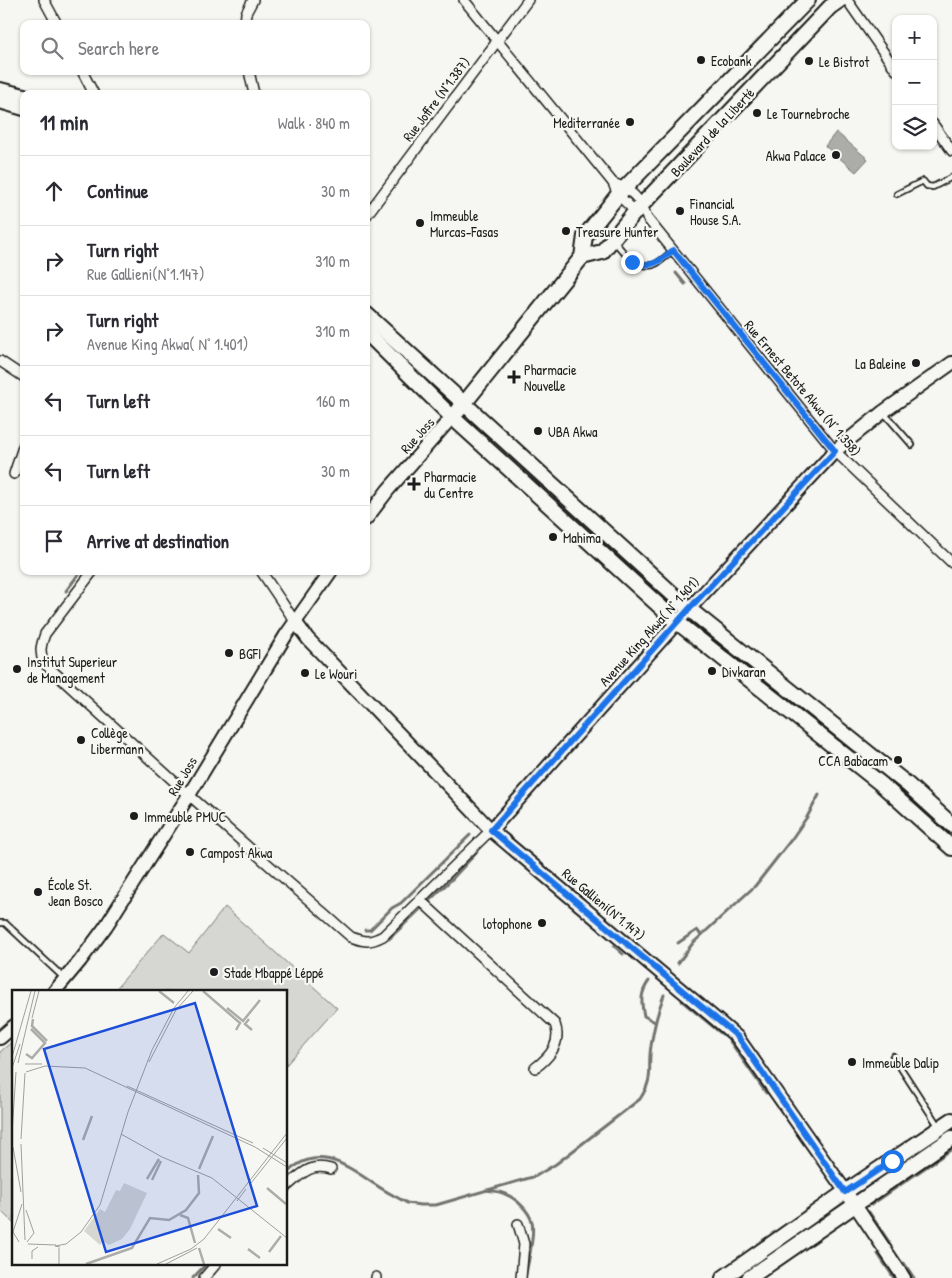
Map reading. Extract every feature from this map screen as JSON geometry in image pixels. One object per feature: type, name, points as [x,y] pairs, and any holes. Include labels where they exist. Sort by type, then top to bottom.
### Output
[{"type":"main road","name":"Boulevard de la Liberté","points":[[452,417],[582,257],[585,236],[619,188],[808,0]]},
{"type":"main road","name":"Boulevard de la Liberté","points":[[582,257],[602,252],[642,212],[830,7],[840,0]]},
{"type":"main road","points":[[0,90],[20,95]]},
{"type":"main road","points":[[0,101],[20,107]]},
{"type":"main road","points":[[370,318],[689,609],[908,785],[952,825]]},
{"type":"main road","points":[[370,336],[452,417],[678,622],[881,784],[952,848]]},
{"type":"main road","name":"Avenue King Akwa( N° 1.401)","points":[[491,830],[689,609],[835,451],[883,412],[952,363]]},
{"type":"main road","name":"Rue Joss","points":[[370,514],[388,490],[452,417]]},
{"type":"main road","name":"Rue Joss","points":[[56,990],[106,926],[189,795],[286,635],[328,575]]},
{"type":"main road","name":"Rue Gallieni(N°1.147)","points":[[296,623],[308,639],[491,830],[738,1037],[904,1278]]},
{"type":"main road","points":[[0,1038],[12,1028]]},
{"type":"main road","points":[[723,1278],[845,1192],[952,1120]]},
{"type":"main road","points":[[749,1278],[952,1138]]},
{"type":"street","points":[[44,0],[55,20]]},
{"type":"street","points":[[245,20],[246,14],[253,0]]},
{"type":"street","name":"Rue Ernest Betote Akwa (N° 1.358)","points":[[464,0],[619,188],[642,212],[835,451],[952,563]]},
{"type":"street","name":"Rue Joffre (N°1.387)","points":[[370,211],[528,0]]},
{"type":"street","points":[[847,0],[892,64]]},
{"type":"street","points":[[84,75],[92,90]]},
{"type":"street","points":[[250,75],[253,90]]},
{"type":"street","points":[[937,130],[952,151]]},
{"type":"street","points":[[0,361],[20,375]]},
{"type":"street","points":[[14,474],[20,456]]},
{"type":"street","points":[[90,575],[45,634],[41,644],[40,655],[44,663],[189,795]]},
{"type":"street","name":"Rue Gallieni(N°1.147)","points":[[264,575],[296,623]]},
{"type":"street","name":"Avenue King Akwa( N° 1.401)","points":[[189,795],[351,936],[361,941],[372,941],[383,936],[491,830]]},
{"type":"street","points":[[420,900],[555,1024],[558,1031],[558,1040],[545,1060],[535,1068]]},
{"type":"street","points":[[288,1185],[314,1167],[331,1169]]},
{"type":"street","points":[[518,1224],[524,1244],[521,1278]]},
{"type":"street","points":[[204,1278],[214,1266]]},
{"type":"lane","points":[[897,194],[922,181],[927,186],[933,187],[952,178]]},
{"type":"lane","points":[[612,240],[632,262],[644,265],[655,265],[673,250]]},
{"type":"lane","points":[[883,412],[912,445]]},
{"type":"lane","points":[[0,923],[6,923],[65,978]]},
{"type":"lane","points":[[893,1056],[940,1128]]},
{"type":"shaded area","points":[[836,132],[868,159],[856,172],[825,146]]},
{"type":"shaded area","name":"Stade Mbappé Léppé","points":[[225,907],[337,1008],[288,1063],[288,990],[115,990],[164,933],[189,953]]},
{"type":"shaded area","points":[[12,1042],[12,1222],[0,1210],[0,1052]]},
{"type":"waterway","points":[[676,273],[685,284]]},
{"type":"waterway","points":[[66,591],[78,575]]},
{"type":"waterway","points":[[678,963],[693,943],[755,886],[791,840],[819,795]]},
{"type":"waterway","points":[[365,930],[370,930],[392,908],[401,903],[470,835]]},
{"type":"waterway","points":[[389,939],[452,879],[477,852]]},
{"type":"waterway","points":[[678,943],[697,930],[701,935]]},
{"type":"waterway","points":[[614,946],[623,954]]},
{"type":"waterway","points":[[649,981],[643,994],[642,1006],[644,1016],[655,1022]]},
{"type":"waterway","points":[[288,1172],[309,1160],[320,1158],[332,1160],[407,1203],[420,1205],[436,1205],[536,1176],[556,1164],[640,1099],[649,1078],[653,1032],[664,995]]},
{"type":"waterway","points":[[682,1001],[722,1034]]},
{"type":"waterway","points":[[729,1040],[766,1093]]},
{"type":"waterway","points":[[871,1205],[952,1149]]},
{"type":"waterway","points":[[486,1190],[501,1192],[522,1205],[532,1222],[533,1234],[525,1278]]},
{"type":"waterway","points":[[869,1212],[889,1242]]},
{"type":"waterway","points":[[878,1254],[894,1278]]},
{"type":"waterway","points":[[904,1263],[914,1278]]},
{"type":"waterway","points":[[193,1278],[204,1266]]},
{"type":"place","name":"Ecobank","points":[[701,60]]},
{"type":"place","name":"Le Bistrot","points":[[809,61]]},
{"type":"place","name":"Le Tournebroche","points":[[757,113]]},
{"type":"place","name":"Mediterranée","points":[[630,122]]},
{"type":"place","name":"Akwa Palace","points":[[836,155]]},
{"type":"place","name":"Financial House S.A.","points":[[680,211]]},
{"type":"place","name":"Immeuble Murcas-Fasas","points":[[420,223]]},
{"type":"place","name":"Treasure Hunter","points":[[566,231]]},
{"type":"place","name":"La Baleine","points":[[916,363]]},
{"type":"place","name":"Pharmacie Nouvelle","points":[[514,377]]},
{"type":"place","name":"UBA Akwa","points":[[538,431]]},
{"type":"place","name":"Pharmacie du Centre","points":[[414,484]]},
{"type":"place","name":"Mahima","points":[[553,537]]},
{"type":"place","name":"BGFI","points":[[229,653]]},
{"type":"place","name":"Institut Superieur de Management","points":[[17,669]]},
{"type":"place","name":"Divkaran","points":[[712,671]]},
{"type":"place","name":"Le Wouri","points":[[305,673]]},
{"type":"place","name":"Collège Libermann","points":[[81,740]]},
{"type":"place","name":"CCA Babacam","points":[[898,760]]},
{"type":"place","name":"Immeuble PMUC","points":[[134,816]]},
{"type":"place","name":"Campost Akwa","points":[[190,852]]},
{"type":"place","name":"École St. Jean Bosco","points":[[38,892]]},
{"type":"place","name":"lotophone","points":[[542,923]]},
{"type":"place","name":"Stade Mbappé Léppé","points":[[214,972]]},
{"type":"place","name":"Immeuble Dalip","points":[[852,1062]]},
{"type":"route","points":[[632,262],[655,265],[673,250],[835,451],[689,609],[491,830],[738,1037],[845,1192],[892,1161]]}]
